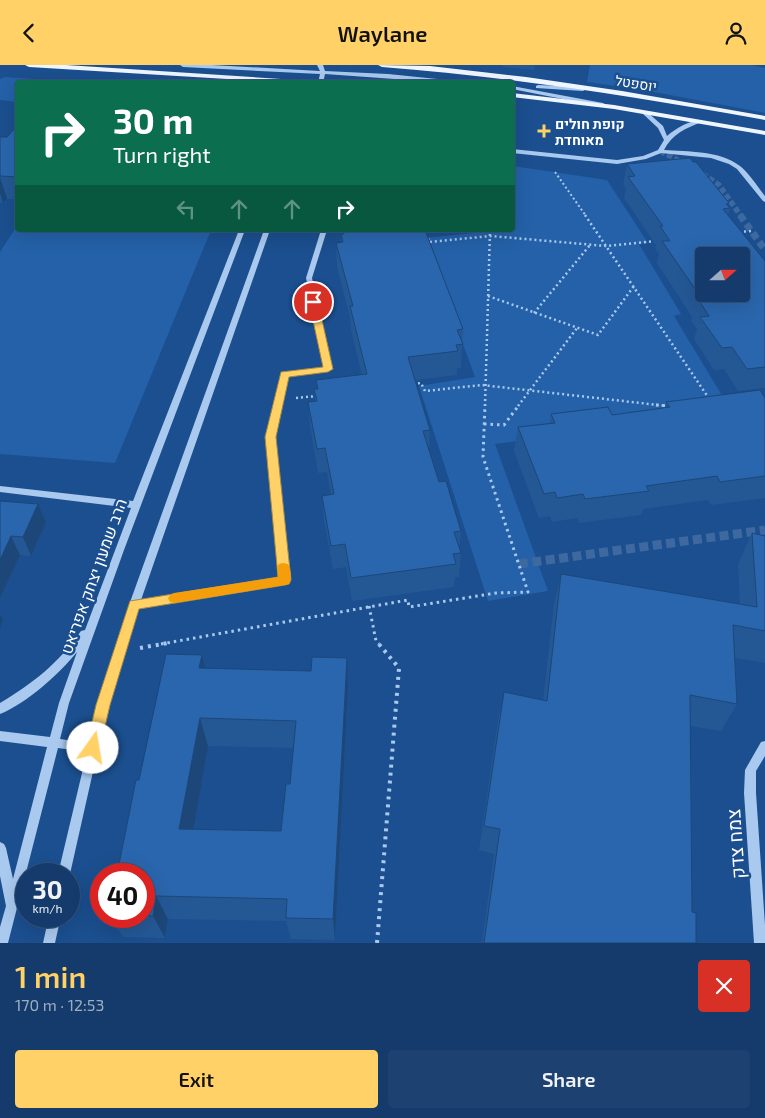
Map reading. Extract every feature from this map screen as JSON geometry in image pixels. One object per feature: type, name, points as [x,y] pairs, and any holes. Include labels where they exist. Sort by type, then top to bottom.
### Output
[{"type":"main road","points":[[29,65],[282,80]]},
{"type":"main road","name":"יוספטל","points":[[382,65],[590,89],[765,118]]},
{"type":"main road","name":"יוספטל","points":[[515,95],[614,107],[765,133]]},
{"type":"street","points":[[44,66],[56,65]]},
{"type":"street","points":[[183,65],[434,80]]},
{"type":"street","points":[[300,80],[305,71],[312,65]]},
{"type":"street","points":[[320,65],[323,72],[321,80]]},
{"type":"street","points":[[515,86],[590,89]]},
{"type":"street","points":[[644,112],[661,127],[665,139]]},
{"type":"street","points":[[660,151],[665,139],[679,129],[700,121]]},
{"type":"street","points":[[515,151],[617,162],[644,159],[660,151],[712,156],[731,163],[746,175],[765,200]]},
{"type":"street","name":"הרב שמעון יצחק אפריאט","points":[[2,943],[64,703],[94,616],[241,232]]},
{"type":"street","points":[[67,863],[103,705],[134,605],[267,232]]},
{"type":"street","points":[[134,605],[285,580],[270,437],[285,374],[328,369],[309,278],[323,232]]},
{"type":"street","points":[[0,489],[136,505]]},
{"type":"street","points":[[0,709],[49,677],[76,649],[94,616]]},
{"type":"street","points":[[0,736],[93,748]]},
{"type":"street","name":"צמח צדק","points":[[760,943],[750,793],[751,770],[765,746]]},
{"type":"street","points":[[0,848],[10,895],[8,920]]},
{"type":"street","points":[[49,943],[52,928]]},
{"type":"lane","points":[[515,87],[614,107]]},
{"type":"path","points":[[543,155],[607,246],[711,401]]},
{"type":"path","points":[[732,233],[752,231]]},
{"type":"path","points":[[120,652],[408,599],[409,607],[496,593],[528,592],[483,457],[490,232]]},
{"type":"path","points":[[428,237],[429,242],[490,236],[607,246],[665,240]]},
{"type":"path","points":[[534,313],[590,244]]},
{"type":"path","points":[[488,296],[598,335],[634,287]]},
{"type":"path","points":[[484,424],[504,425],[577,328]]},
{"type":"path","points":[[412,384],[421,383],[425,391],[485,385],[673,407]]},
{"type":"path","points":[[279,400],[326,395]]},
{"type":"path","points":[[369,606],[376,641],[399,668],[378,943]]},
{"type":"shaded area","points":[[590,65],[752,65],[765,68],[765,113],[643,90],[587,82]]},
{"type":"shaded area","points":[[5,77],[50,80],[15,80],[15,102],[0,100],[0,79]]},
{"type":"shaded area","points":[[515,166],[607,180],[648,243],[639,244],[681,314],[674,316],[726,402],[765,397],[765,423],[757,411],[495,444],[548,591],[488,601],[419,386],[475,377],[424,238],[475,233],[515,232]]},
{"type":"shaded area","points":[[15,229],[15,232],[210,232],[115,463],[0,454],[0,252]]},
{"type":"building","points":[[13,130],[15,130],[15,177],[0,176],[0,137],[7,137]]},
{"type":"building","points":[[690,158],[693,162],[696,162],[729,203],[726,204],[730,208],[723,209],[765,261],[765,367],[747,369],[732,347],[722,348],[700,317],[709,316],[701,303],[750,303],[750,247],[695,247],[695,289],[662,241],[670,241],[660,226],[663,226],[628,177],[635,176],[627,164]]},
{"type":"building","points":[[344,232],[426,232],[463,329],[457,330],[463,344],[456,345],[458,351],[408,357],[430,430],[423,431],[439,482],[446,481],[461,531],[454,532],[461,553],[453,554],[456,564],[351,578],[345,544],[331,546],[322,496],[334,494],[325,448],[317,449],[308,402],[317,401],[314,389],[318,389],[316,380],[367,374],[350,306],[353,306],[336,243],[343,242],[341,234],[344,234]]},
{"type":"building","points":[[760,390],[765,398],[765,476],[720,482],[717,476],[646,486],[649,491],[585,499],[583,494],[557,498],[555,492],[544,494],[518,427],[555,423],[551,414],[608,407],[612,415],[670,407],[666,402]]},
{"type":"building","points":[[0,501],[38,504],[23,537],[11,536],[0,560]]},
{"type":"building","points":[[752,533],[765,536],[765,631],[733,625],[737,704],[690,695],[692,912],[696,913],[696,943],[484,943],[500,829],[484,826],[504,692],[547,701],[561,574],[757,607]]},
{"type":"building","points":[[166,654],[202,655],[199,668],[311,671],[312,657],[347,658],[333,919],[286,918],[287,899],[156,896],[155,903],[155,863],[119,863],[136,780],[139,780]],"holes":[[[200,718],[296,721],[290,784],[286,784],[281,831],[179,829]]]},
{"type":"tunnel","points":[[660,151],[697,170],[719,185],[741,216]]},
{"type":"tunnel","points":[[740,215],[765,250]]},
{"type":"tunnel","points":[[519,564],[765,530]]},
{"type":"slow traffic","points":[[174,598],[285,580],[283,567]]},
{"type":"place","name":"קופת חולים מאוחדת","points":[[544,131]]},
{"type":"route","points":[[93,748],[103,705],[134,605],[285,580],[270,437],[285,374],[328,369],[313,302]]}]
